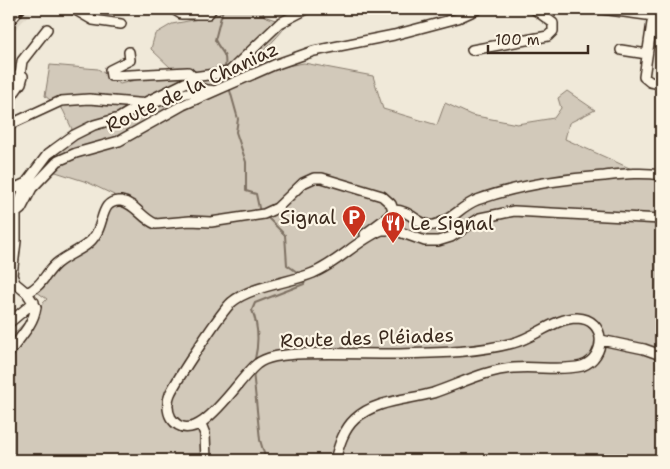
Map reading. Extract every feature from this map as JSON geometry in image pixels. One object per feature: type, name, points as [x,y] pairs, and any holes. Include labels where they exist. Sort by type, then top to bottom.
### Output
[{"type":"street","points":[[9,21],[20,9]]},
{"type":"street","points":[[74,9],[93,20],[121,24]]},
{"type":"street","points":[[173,9],[178,14],[208,14],[212,9]]},
{"type":"street","points":[[9,353],[31,322],[36,307],[27,293],[16,283],[12,275],[16,241],[12,216],[26,182],[48,154],[74,135],[94,126],[120,118],[144,102],[189,81],[193,77],[226,73],[280,23],[307,9]]},
{"type":"street","name":"Route de la Chaniaz","points":[[12,216],[21,209],[32,188],[58,161],[76,153],[119,141],[183,105],[274,65],[314,51],[394,35],[458,18],[478,9]]},
{"type":"street","points":[[472,50],[548,36],[553,31],[553,23],[534,9]]},
{"type":"street","points":[[602,9],[657,16],[647,54],[644,77],[650,82],[661,84]]},
{"type":"street","points":[[9,100],[23,79],[20,75],[22,61],[47,29]]},
{"type":"street","points":[[621,50],[647,54]]},
{"type":"street","points":[[129,52],[130,60],[110,70],[111,76],[188,72],[193,77]]},
{"type":"street","points":[[9,86],[20,75]]},
{"type":"street","points":[[9,124],[61,101],[89,99],[118,103],[144,102],[150,104],[202,89],[219,90]]},
{"type":"street","points":[[393,210],[408,212],[423,224],[432,226],[440,223],[472,202],[517,188],[582,176],[646,173],[661,175]]},
{"type":"street","points":[[27,293],[42,283],[57,264],[90,243],[98,232],[106,206],[113,202],[126,203],[145,219],[156,224],[237,220],[264,214],[278,208],[309,179],[322,178],[382,196],[391,204],[393,210]]},
{"type":"street","points":[[9,191],[26,182]]},
{"type":"street","points":[[354,248],[355,243],[389,216],[393,210]]},
{"type":"street","points":[[206,460],[201,424],[188,427],[176,423],[169,414],[168,401],[174,388],[231,302],[250,293],[315,273],[377,232],[388,229],[424,241],[438,241],[451,237],[480,218],[500,212],[514,211],[661,219]]},
{"type":"street","points":[[9,323],[34,302]]},
{"type":"street","name":"Route des Pléiades","points":[[201,424],[256,364],[277,357],[296,354],[428,353],[485,348],[527,339],[553,325],[576,318],[588,321],[594,326],[602,340]]},
{"type":"street","points":[[335,460],[346,430],[355,419],[371,409],[409,397],[433,393],[466,380],[504,369],[582,366],[597,356],[602,340],[630,345],[661,355]]},
{"type":"street","points":[[199,460],[205,442]]},
{"type":"shaded area","points":[[22,9],[34,9],[9,36],[9,23]]},
{"type":"shaded area","points":[[220,9],[262,9],[264,16],[287,24],[246,73],[304,63],[373,76],[383,109],[437,125],[445,103],[471,115],[517,124],[554,118],[561,108],[558,98],[567,91],[595,110],[569,123],[565,139],[636,171],[661,169],[661,460],[9,460],[9,339],[47,299],[37,292],[62,263],[99,237],[114,195],[87,182],[40,167],[50,146],[64,140],[72,129],[63,110],[45,96],[50,65],[98,69],[120,84],[173,70],[151,49],[155,34],[172,24],[220,15]]},
{"type":"waterway","points":[[223,9],[215,40],[225,56],[225,70]]},
{"type":"waterway","points":[[229,87],[238,119],[236,132],[246,162],[246,191],[256,194],[259,208]]},
{"type":"waterway","points":[[267,217],[285,235],[287,265],[297,272]]},
{"type":"waterway","points":[[255,359],[258,334],[252,310],[255,303],[304,284],[306,280]]},
{"type":"waterway","points":[[253,371],[260,440],[266,460]]},
{"type":"railway","points":[[9,28],[25,9]]},
{"type":"place","name":"Signal","points":[[354,238]]},
{"type":"place","name":"Le Signal","points":[[393,244]]}]
